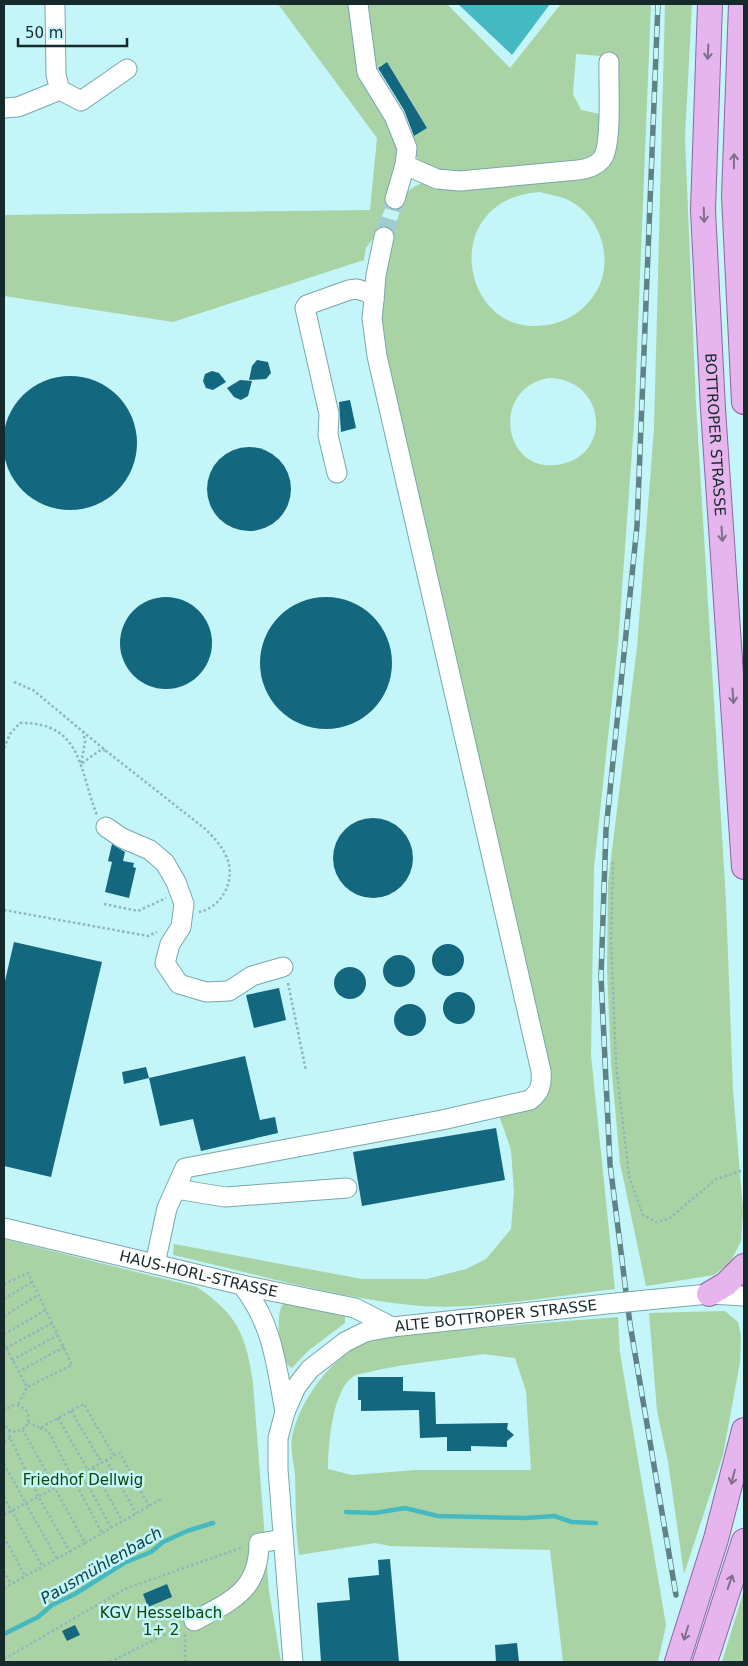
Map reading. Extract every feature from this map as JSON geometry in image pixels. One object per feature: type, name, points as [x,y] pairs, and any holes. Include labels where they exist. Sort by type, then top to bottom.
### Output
[{"type":"main road","name":"BOTTROPER STRASSE","points":[[710,4],[703,210],[713,409],[744,866]]},
{"type":"main road","name":"BOTTROPER STRASSE","points":[[741,8],[741,59],[734,196],[744,402]]},
{"type":"main road","points":[[709,1294],[726,1284],[744,1266]]},
{"type":"main road","points":[[677,1662],[716,1539],[744,1430]]},
{"type":"main road","points":[[705,1662],[744,1541]]},
{"type":"street","points":[[358,4],[367,72],[402,132],[407,148],[405,165],[395,199]]},
{"type":"street","points":[[54,6],[56,75],[60,90],[81,101],[127,69]]},
{"type":"street","points":[[405,165],[437,179],[460,181],[578,170],[595,165],[601,160],[608,146],[609,62]]},
{"type":"street","points":[[4,108],[18,107],[46,98],[60,90]]},
{"type":"street","points":[[155,1264],[167,1208],[185,1168],[442,1120],[530,1100],[538,1093],[542,1083],[541,1070],[377,356],[372,318],[376,275],[384,237]]},
{"type":"street","points":[[338,473],[328,435],[328,414],[305,308],[307,305],[349,290],[363,290],[369,293],[374,300]]},
{"type":"street","points":[[106,827],[122,838],[150,850],[165,863],[176,882],[184,904],[181,927],[170,944],[165,963],[180,984],[206,992],[230,991],[252,976],[283,967]]},
{"type":"street","points":[[176,1189],[225,1197],[347,1188]]},
{"type":"street","name":"HAUS-HORL-STRASSE","points":[[4,1228],[242,1285],[355,1308],[392,1327]]},
{"type":"street","name":"ALTE BOTTROPER STRASSE","points":[[242,1285],[257,1305],[271,1339],[285,1412]]},
{"type":"street","name":"ALTE BOTTROPER STRASSE","points":[[293,1662],[283,1539],[278,1438],[285,1412],[296,1387],[310,1369],[327,1355],[345,1342],[365,1332],[392,1327],[709,1294],[744,1296]]},
{"type":"street","points":[[192,1623],[239,1596],[246,1588],[259,1561],[259,1543],[283,1539]]},
{"type":"path","points":[[14,682],[33,690],[83,729],[105,750],[204,828],[217,841],[227,857],[229,877],[227,890],[220,900],[202,912],[182,915]]},
{"type":"path","points":[[4,748],[10,734],[20,723],[36,723],[69,740],[81,764],[98,816],[106,827]]},
{"type":"path","points":[[81,764],[85,742],[83,729]]},
{"type":"path","points":[[81,764],[99,751],[105,750]]},
{"type":"path","points":[[613,862],[611,940],[616,1064],[629,1176],[643,1215],[656,1222],[668,1219],[716,1179],[744,1170]]},
{"type":"path","points":[[104,904],[138,911],[175,891],[176,882]]},
{"type":"path","points":[[4,910],[148,936],[163,928]]},
{"type":"path","points":[[283,967],[289,984],[306,1071]]},
{"type":"path","points":[[4,1284],[28,1273],[72,1364],[27,1387],[18,1405]]},
{"type":"path","points":[[4,1299],[32,1282]]},
{"type":"path","points":[[4,1316],[38,1295]]},
{"type":"path","points":[[4,1334],[46,1310]]},
{"type":"path","points":[[6,1348],[52,1323]]},
{"type":"path","points":[[12,1360],[58,1334]]},
{"type":"path","points":[[4,1344],[27,1387]]},
{"type":"path","points":[[18,1372],[64,1348]]},
{"type":"path","points":[[40,1428],[84,1404],[114,1456]]},
{"type":"path","points":[[4,1412],[9,1407],[18,1405],[28,1412],[28,1422],[22,1430],[16,1432],[9,1430]]},
{"type":"path","points":[[71,1411],[102,1462]]},
{"type":"path","points":[[58,1418],[88,1470]]},
{"type":"path","points":[[28,1422],[48,1431],[102,1533]]},
{"type":"path","points":[[4,1424],[9,1430],[10,1438],[38,1496],[70,1552]]},
{"type":"path","points":[[22,1430],[85,1543]]},
{"type":"path","points":[[4,1442],[10,1438]]},
{"type":"path","points":[[4,1515],[120,1453],[148,1506]]},
{"type":"path","points":[[106,1460],[136,1513]]},
{"type":"path","points":[[4,1464],[57,1558]]},
{"type":"path","points":[[93,1467],[122,1522]]},
{"type":"path","points":[[81,1473],[112,1527]]},
{"type":"path","points":[[4,1497],[43,1566]]},
{"type":"path","points":[[4,1588],[163,1498]]},
{"type":"path","points":[[4,1537],[25,1576]]},
{"type":"path","points":[[4,1659],[124,1588],[235,1549],[259,1543]]},
{"type":"path","points":[[4,1571],[11,1584]]},
{"type":"path","points":[[110,1662],[192,1623]]},
{"type":"path","points":[[185,1662],[184,1636],[192,1623]]},
{"type":"green space","points":[[278,4],[354,4],[400,145],[388,201],[374,237],[366,248],[364,260],[173,322],[4,296],[4,215],[370,210],[377,138]]},
{"type":"green space","points":[[361,4],[447,4],[510,68],[561,4],[651,4],[634,424],[618,644],[594,868],[591,1055],[615,1289],[518,1302],[446,1307],[422,1306],[391,1303],[329,1292],[173,1255],[174,1244],[362,1279],[427,1279],[466,1269],[486,1259],[511,1229],[514,1192],[511,1150],[498,1112],[543,1097],[380,348],[387,248],[401,209],[402,199],[405,195],[416,186],[425,182],[602,167],[613,57],[576,54],[573,94],[581,110],[600,114],[598,157],[487,176],[424,169],[414,152],[413,136],[427,128],[387,62],[373,70]],"holes":[[[539,192],[572,202],[591,219],[598,230],[602,242],[604,268],[601,280],[592,298],[581,310],[569,318],[547,325],[518,324],[495,312],[480,292],[472,267],[474,242],[485,218],[506,201]],[[549,378],[569,382],[583,391],[592,404],[596,420],[594,435],[587,449],[574,460],[556,465],[538,463],[524,455],[515,443],[510,428],[511,412],[518,397],[530,385]]]},
{"type":"green space","points":[[665,4],[692,4],[685,137],[696,404],[726,901],[733,1090],[743,1210],[741,1241],[730,1263],[714,1275],[646,1286],[620,1163],[611,1063],[607,970],[608,883],[637,647],[654,429]]},
{"type":"green space","points":[[4,1239],[197,1287],[211,1297],[231,1317],[243,1339],[253,1383],[269,1591],[281,1662],[4,1662]]},
{"type":"green space","points":[[284,1303],[341,1313],[345,1316],[345,1323],[309,1350],[292,1368],[284,1357],[279,1337],[279,1316]]},
{"type":"green space","points":[[725,1311],[738,1322],[741,1336],[740,1362],[723,1455],[684,1574],[668,1462],[657,1411],[649,1313]]},
{"type":"green space","points":[[618,1317],[620,1353],[666,1625],[658,1662],[563,1662],[550,1550],[390,1546],[375,1543],[299,1555],[292,1437],[302,1408],[319,1381],[341,1358],[367,1341],[393,1335]],"holes":[[[483,1354],[515,1358],[526,1391],[531,1470],[415,1470],[352,1475],[328,1469],[330,1433],[336,1405],[347,1383],[354,1376],[400,1366]]]},
{"type":"green space","points":[[744,1590],[744,1662],[722,1662]]},
{"type":"water","points":[[458,4],[550,4],[512,55]]},
{"type":"building","points":[[387,62],[427,128],[414,136],[404,110],[378,68]]},
{"type":"building","points":[[257,360],[268,362],[271,373],[266,379],[249,380],[252,366]]},
{"type":"building","points":[[212,371],[219,373],[226,382],[213,390],[206,388],[203,381],[205,374]]},
{"type":"building","points":[[70,376],[96,381],[107,387],[117,396],[126,406],[132,417],[137,443],[132,469],[126,480],[117,490],[107,499],[96,505],[70,510],[44,505],[33,499],[23,490],[14,480],[8,469],[3,443],[8,417],[14,406],[23,396],[33,387],[44,381]]},
{"type":"building","points":[[240,380],[252,381],[248,396],[241,400],[234,397],[227,388]]},
{"type":"building","points":[[350,400],[356,428],[341,432],[339,402]]},
{"type":"building","points":[[249,447],[272,454],[284,466],[291,489],[284,512],[272,524],[249,531],[226,524],[214,512],[207,489],[214,466],[226,454]]},
{"type":"building","points":[[166,597],[183,601],[198,611],[208,626],[212,643],[208,660],[198,675],[183,685],[166,689],[149,685],[134,675],[124,660],[120,643],[124,626],[134,611],[149,601]]},
{"type":"building","points":[[326,597],[351,602],[372,617],[387,638],[392,663],[387,688],[372,709],[351,724],[326,729],[301,724],[280,709],[265,688],[260,663],[265,638],[280,617],[301,602]]},
{"type":"building","points":[[365,818],[381,818],[402,829],[413,850],[413,866],[402,887],[381,898],[365,898],[351,892],[339,880],[333,866],[333,850],[339,836],[351,824]]},
{"type":"building","points":[[112,844],[125,852],[123,861],[134,863],[133,867],[136,868],[129,898],[105,892],[112,862],[108,861]]},
{"type":"building","points":[[14,942],[102,962],[51,1177],[4,1166],[4,985]]},
{"type":"building","points":[[448,944],[454,945],[459,949],[463,954],[463,966],[459,971],[454,975],[448,976],[442,975],[437,971],[433,966],[432,960],[433,954],[437,949],[442,945]]},
{"type":"building","points":[[399,955],[405,956],[410,960],[414,965],[414,977],[410,982],[405,986],[399,987],[393,986],[388,982],[384,977],[383,971],[384,965],[388,960],[393,956]]},
{"type":"building","points":[[350,967],[356,968],[361,972],[365,977],[365,989],[361,994],[356,998],[350,999],[344,998],[339,994],[335,989],[334,983],[335,977],[339,972],[344,968]]},
{"type":"building","points":[[279,988],[286,1020],[254,1028],[246,995]]},
{"type":"building","points":[[459,992],[465,993],[470,997],[474,1002],[474,1014],[470,1019],[465,1023],[459,1024],[453,1023],[448,1019],[444,1014],[443,1008],[444,1002],[448,997],[453,993]]},
{"type":"building","points":[[410,1004],[416,1005],[421,1009],[425,1014],[425,1026],[421,1031],[416,1035],[410,1036],[404,1035],[399,1031],[395,1026],[394,1020],[395,1014],[399,1009],[404,1005]]},
{"type":"building","points":[[245,1056],[260,1120],[275,1117],[278,1133],[201,1151],[193,1119],[160,1126],[149,1078]]},
{"type":"building","points":[[146,1067],[149,1078],[124,1084],[122,1072]]},
{"type":"building","points":[[496,1128],[505,1180],[362,1206],[353,1152]]},
{"type":"building","points":[[358,1377],[403,1377],[403,1391],[435,1392],[436,1424],[508,1423],[507,1429],[514,1435],[507,1441],[507,1447],[471,1446],[471,1451],[447,1451],[447,1437],[420,1438],[419,1410],[361,1411],[361,1400],[358,1400]]},
{"type":"building","points":[[390,1559],[399,1662],[321,1662],[317,1603],[350,1600],[348,1578],[379,1575],[378,1560]]},
{"type":"building","points":[[167,1584],[172,1597],[148,1607],[143,1594]]},
{"type":"building","points":[[75,1625],[80,1635],[67,1641],[62,1631]]},
{"type":"building","points":[[517,1643],[519,1662],[496,1662],[495,1645]]},
{"type":"waterway","name":"Pausmühlenbach","points":[[346,1512],[375,1513],[405,1508],[438,1516],[526,1518],[554,1516],[572,1522],[596,1523]]},
{"type":"waterway","name":"Pausmühlenbach","points":[[4,1634],[38,1617],[52,1605],[75,1594],[124,1563],[151,1552],[163,1542],[187,1531],[213,1523]]},
{"type":"tunnel","points":[[384,237],[395,199]]},
{"type":"railway","points":[[658,4],[637,526],[606,830],[601,977],[610,1164],[630,1324],[676,1595]]},
{"type":"park label","name":"Friedhof Dellwig","points":[[83,1480]]},
{"type":"park label","name":"KGV Hesselbach 1+ 2","points":[[161,1622]]}]
